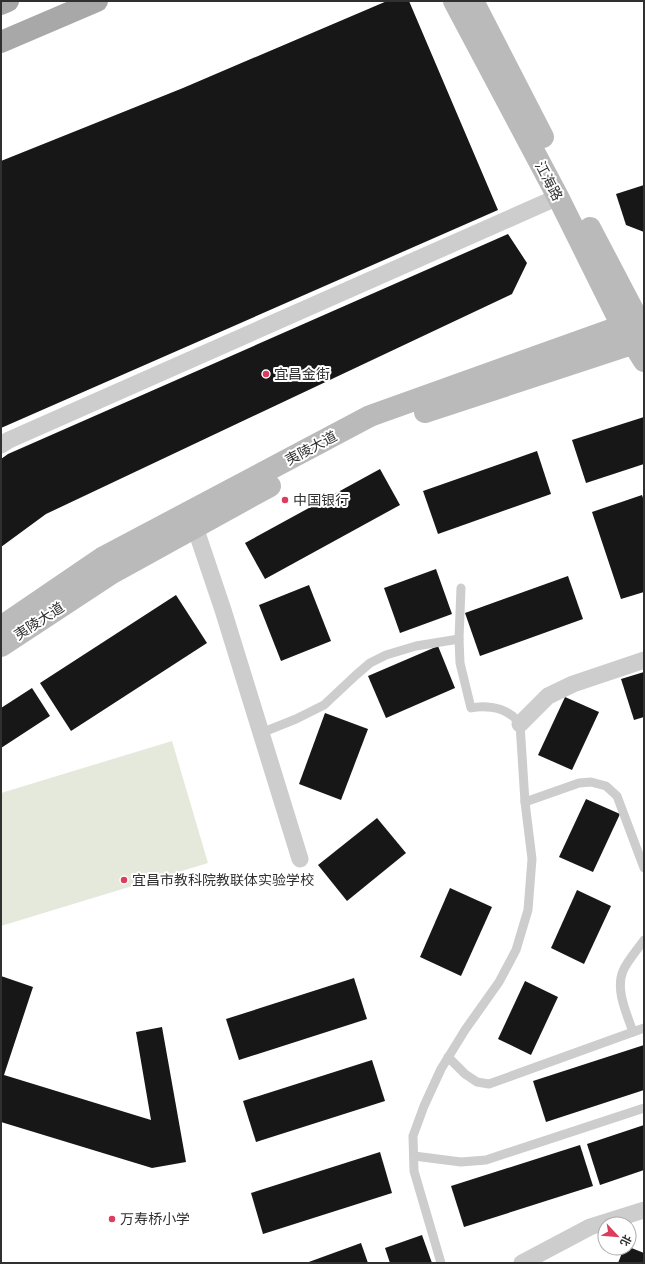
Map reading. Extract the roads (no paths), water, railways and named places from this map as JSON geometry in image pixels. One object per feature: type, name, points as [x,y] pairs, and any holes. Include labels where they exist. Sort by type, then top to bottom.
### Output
[{"type":"main road","points":[[1,4],[8,1]]},
{"type":"main road","points":[[1,42],[97,1]]},
{"type":"main road","name":"江海路","points":[[454,1],[558,197],[638,334]]},
{"type":"main road","name":"江海路","points":[[473,1],[638,334]]},
{"type":"main road","name":"夷陵大道","points":[[1,646],[112,573],[376,428],[638,334]]},
{"type":"main road","name":"夷陵大道","points":[[1,627],[102,558],[370,416],[638,334]]},
{"type":"street","points":[[1,445],[16,437],[558,197]]},
{"type":"street","points":[[195,527],[223,610],[300,859]]},
{"type":"street","points":[[520,724],[548,696],[573,684],[644,660]]},
{"type":"street","points":[[522,1263],[590,1227],[644,1210]]},
{"type":"lane","points":[[441,1263],[414,1171],[413,1136],[424,1106],[441,1069],[465,1030],[499,982],[516,950],[528,910],[532,859],[525,802],[520,724],[512,715],[497,708],[477,706],[471,708],[460,663],[459,639],[461,588]]},
{"type":"lane","points":[[261,733],[296,719],[324,705],[356,675],[370,664],[386,655],[416,646],[459,639]]},
{"type":"lane","points":[[525,802],[579,783],[591,782],[606,786],[616,796],[644,868]]},
{"type":"lane","points":[[633,1032],[622,1000],[620,982],[623,971],[644,940]]},
{"type":"lane","points":[[448,1057],[465,1074],[477,1082],[490,1084],[644,1028]]},
{"type":"lane","points":[[414,1156],[461,1162],[486,1160],[644,1108]]},
{"type":"place","name":"宜昌金街","points":[[266,374]]},
{"type":"place","name":"中国银行","points":[[285,500]]},
{"type":"place","name":"宜昌市教科院教联体实验学校","points":[[124,880]]},
{"type":"place","name":"万寿桥小学","points":[[112,1219]]}]
